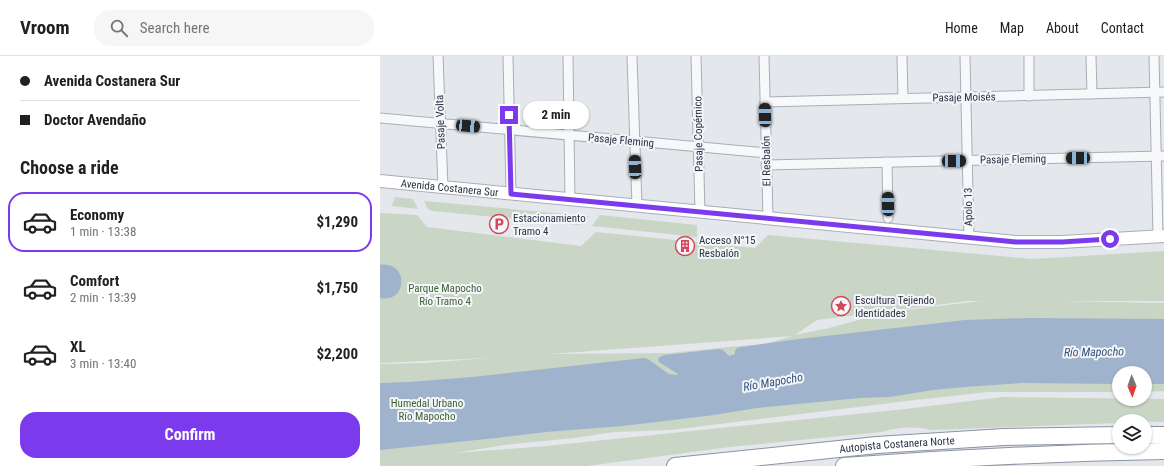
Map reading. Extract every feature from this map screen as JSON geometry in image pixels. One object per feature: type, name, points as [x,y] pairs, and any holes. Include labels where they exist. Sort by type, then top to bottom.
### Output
[{"type":"highway","name":"Autopista Costanera Norte","points":[[675,466],[877,445],[1004,437],[1112,435]]},
{"type":"highway","points":[[1152,435],[1164,435]]},
{"type":"highway","name":"Autopista Costanera Norte","points":[[844,466],[941,459],[1065,453],[1164,451]]},
{"type":"main road","name":"Avenida Costanera Sur","points":[[380,181],[1016,242],[1038,243],[1161,236]]},
{"type":"street","name":"Pasaje Volta","points":[[438,56],[443,187]]},
{"type":"street","points":[[508,56],[511,194]]},
{"type":"street","points":[[568,56],[570,200]]},
{"type":"street","points":[[632,56],[637,206]]},
{"type":"street","name":"Pasaje Copérnico","points":[[696,56],[700,212]]},
{"type":"street","name":"El Resbalón","points":[[764,56],[768,219]]},
{"type":"street","points":[[902,56],[903,98]]},
{"type":"street","name":"Apolo 13","points":[[965,56],[969,238]]},
{"type":"street","points":[[1029,56],[1029,96]]},
{"type":"street","points":[[1091,56],[1092,94]]},
{"type":"street","points":[[1154,56],[1159,92],[1161,236]]},
{"type":"street","name":"Pasaje Moisés","points":[[765,102],[1159,92]]},
{"type":"street","name":"Pasaje Fleming","points":[[380,118],[766,154]]},
{"type":"street","name":"Pasaje Fleming","points":[[766,165],[1160,156]]},
{"type":"street","points":[[887,162],[888,218]]},
{"type":"green space","points":[[395,197],[413,199],[418,209],[392,206]]},
{"type":"green space","points":[[424,201],[589,216],[582,224],[579,225],[432,211],[428,209]]},
{"type":"green space","name":"Parque Mapocho Río Tramo 4","points":[[380,213],[417,215],[427,227],[581,246],[596,232],[755,248],[768,235],[1033,259],[1164,251],[1164,301],[1059,301],[1164,303],[1164,391],[1152,392],[1152,366],[1112,366],[1112,392],[988,392],[671,430],[614,432],[574,438],[504,445],[456,453],[546,446],[905,409],[1003,397],[1112,398],[1112,406],[1152,406],[1152,399],[1164,399],[1164,422],[1152,422],[1152,414],[1112,414],[1112,423],[932,430],[907,428],[882,432],[730,447],[587,466],[380,466],[380,364],[424,363],[488,358],[380,363]],"holes":[[[968,301],[981,301],[888,312],[829,328],[795,335],[817,320]],[[793,336],[765,344],[669,353],[551,354]]]},
{"type":"green space","points":[[600,215],[697,225],[697,237],[592,226]]},
{"type":"water","points":[[380,265],[389,265],[396,269],[400,275],[400,289],[396,295],[389,298],[380,298]]},
{"type":"water","name":"Humedal Urbano Río Mapocho","points":[[1028,318],[1164,319],[1164,384],[1152,384],[1152,366],[1112,366],[1112,384],[1022,383],[965,387],[933,390],[890,397],[860,398],[757,408],[714,415],[623,426],[546,432],[380,450],[380,383],[472,377],[644,358],[648,359],[669,374],[677,375],[678,374],[659,362],[658,358],[664,355],[719,349],[723,350],[729,356],[735,354],[736,349],[739,347],[965,320]]},
{"type":"place","name":"Estacionamiento Tramo 4","points":[[499,224]]},
{"type":"place","name":"Acceso N°15 Resbalón","points":[[685,246]]},
{"type":"place","name":"Escultura Tejiendo Identidades","points":[[841,306]]},
{"type":"route","points":[[509,115],[511,194],[1016,242],[1038,243],[1110,239]]},
{"type":"water label","name":"Río Mapocho","points":[[1094,352]]},
{"type":"water label","name":"Río Mapocho","points":[[773,382]]}]
